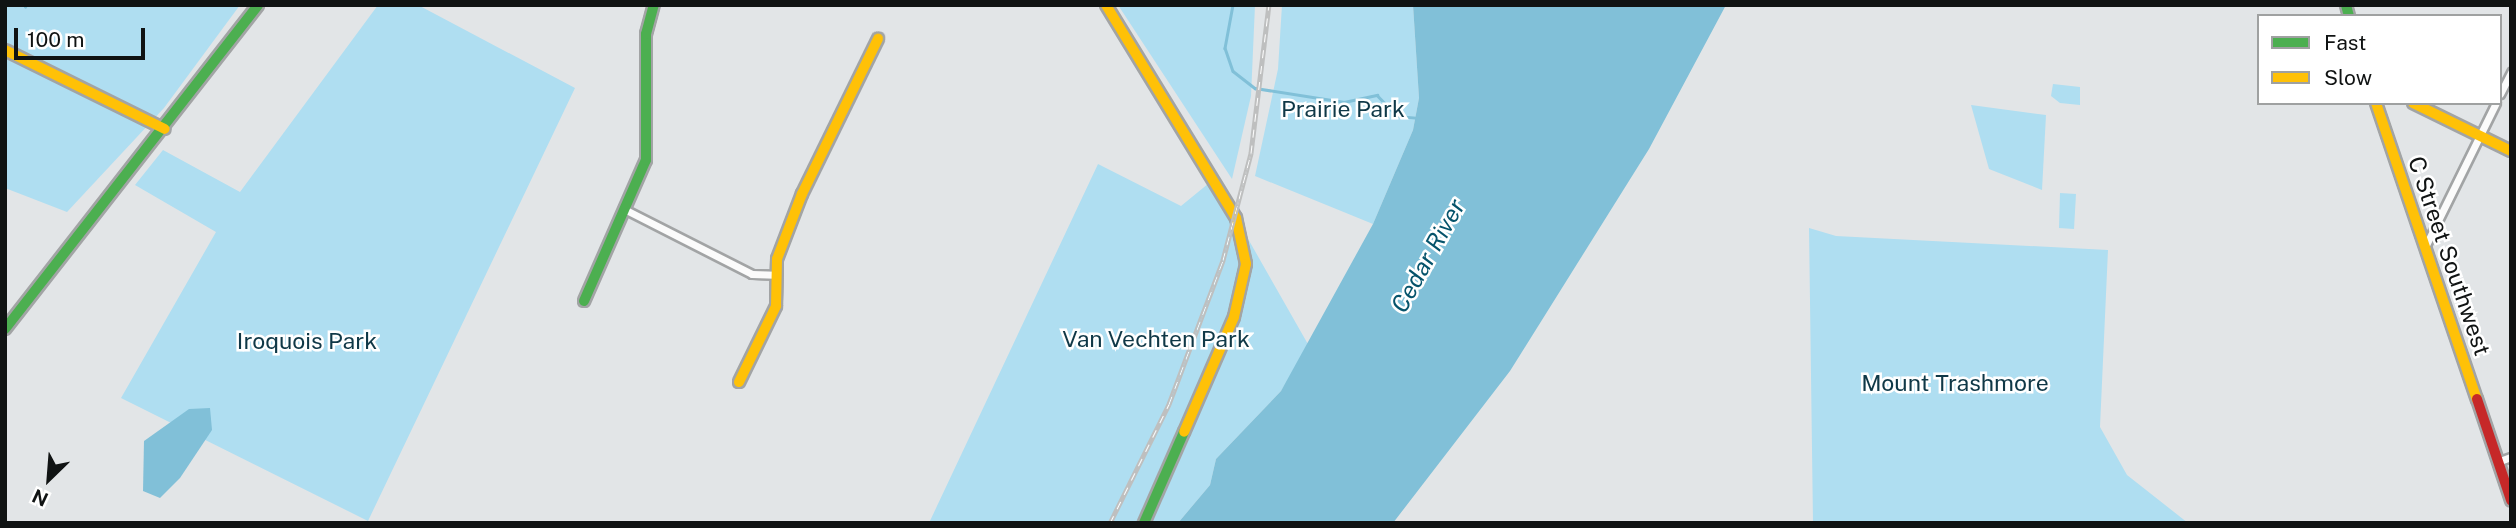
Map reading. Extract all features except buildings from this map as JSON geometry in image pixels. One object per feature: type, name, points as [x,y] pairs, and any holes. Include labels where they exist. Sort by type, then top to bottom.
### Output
[{"type":"street","points":[[5,329],[165,129],[258,5]]},
{"type":"street","points":[[584,301],[646,160],[646,34],[654,5]]},
{"type":"street","points":[[1106,5],[1236,218],[1245,264],[1234,317],[1144,523]]},
{"type":"street","points":[[739,382],[776,306],[775,275],[802,194],[878,39]]},
{"type":"street","points":[[5,50],[165,129]]},
{"type":"street","points":[[2502,90],[2511,72]]},
{"type":"street","name":"C Street Southwest","points":[[2377,105],[2511,500]]},
{"type":"street","points":[[2417,105],[2511,151]]},
{"type":"street","points":[[2424,247],[2495,105]]},
{"type":"street","points":[[626,210],[752,274],[775,275]]},
{"type":"street","points":[[2496,462],[2511,457]]},
{"type":"green space","points":[[5,5],[240,5],[164,108],[67,212],[5,188]]},
{"type":"green space","name":"Iroquois Park","points":[[378,5],[418,5],[575,88],[368,521],[121,398],[216,232],[135,185],[163,150],[240,192]]},
{"type":"green space","name":"Prairie Park","points":[[1118,5],[1255,5],[1251,96],[1232,179]]},
{"type":"green space","name":"Prairie Park","points":[[1282,5],[1413,5],[1419,98],[1413,130],[1373,224],[1255,176],[1278,69]]},
{"type":"green space","points":[[2053,84],[2080,87],[2080,105],[2060,103],[2051,96]]},
{"type":"green space","points":[[1971,105],[2046,115],[2042,190],[1989,169]]},
{"type":"green space","name":"Van Vechten Park","points":[[1098,164],[1181,206],[1214,179],[1309,346],[1281,391],[1216,459],[1210,485],[1178,523],[929,523]]},
{"type":"green space","points":[[2060,193],[2076,194],[2074,229],[2059,228]]},
{"type":"green space","name":"Mount Trashmore","points":[[1809,228],[1836,236],[2108,250],[2100,427],[2127,475],[2188,523],[1813,523]]},
{"type":"water","name":"Cedar River","points":[[1413,5],[1726,5],[1649,149],[1510,371],[1393,523],[1178,523],[1210,485],[1216,459],[1281,391],[1373,224],[1413,130],[1419,98]]},
{"type":"water","points":[[210,408],[212,430],[180,478],[160,498],[143,491],[144,441],[189,409]]},
{"type":"waterway","points":[[1233,5],[1225,48],[1233,71],[1255,88],[1344,102],[1377,95],[1397,116],[1418,118]]},
{"type":"railway","points":[[1110,523],[1169,404],[1223,260],[1251,153],[1269,5]]},
{"type":"traffic: fast","points":[[5,329],[258,5]]},
{"type":"traffic: fast","points":[[584,301],[646,160],[646,34],[654,5]]},
{"type":"traffic: fast","points":[[2346,5],[2348,14]]},
{"type":"traffic: fast","points":[[1144,523],[1184,432]]},
{"type":"traffic: slow","points":[[1106,5],[1236,218],[1246,264],[1234,317],[1184,432]]},
{"type":"traffic: slow","points":[[739,382],[776,306],[777,259],[802,194],[878,39]]},
{"type":"traffic: slow","points":[[5,50],[165,129]]},
{"type":"traffic: slow","points":[[2377,105],[2477,399]]},
{"type":"traffic: slow","points":[[2417,105],[2511,151]]},
{"type":"traffic: jam","points":[[2477,399],[2511,500]]}]
